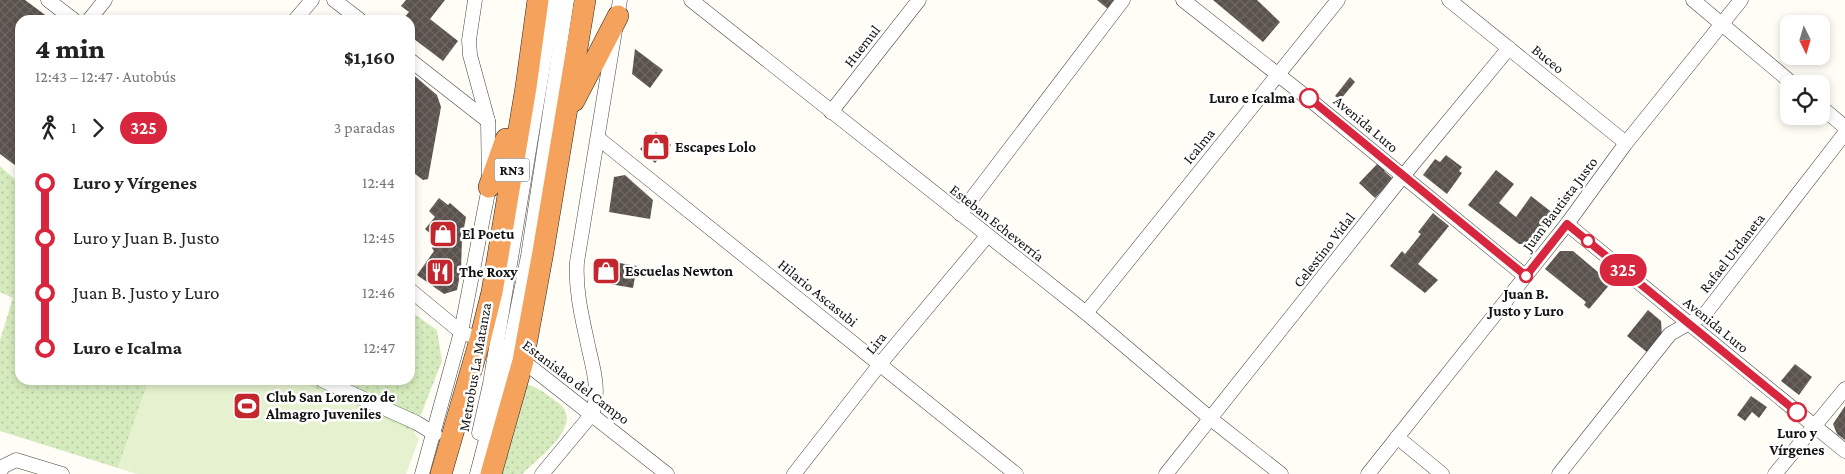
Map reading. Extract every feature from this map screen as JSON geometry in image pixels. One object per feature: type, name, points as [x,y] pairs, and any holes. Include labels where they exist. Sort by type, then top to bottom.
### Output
[{"type":"highway","name":"RN3","points":[[490,474],[494,346],[492,292],[526,87],[538,0]]},
{"type":"highway","name":"RN3","points":[[441,474],[494,346],[532,307],[585,0]]},
{"type":"highway","points":[[565,119],[619,8]]},
{"type":"highway","points":[[489,187],[526,87]]},
{"type":"street","points":[[48,0],[68,15]]},
{"type":"street","points":[[93,15],[105,0]]},
{"type":"street","points":[[299,15],[312,0]]},
{"type":"street","points":[[334,0],[354,15]]},
{"type":"street","points":[[422,474],[435,434],[494,346],[488,122],[470,55],[469,40],[475,0]]},
{"type":"street","name":"Metrobus La Matanza","points":[[477,474],[494,346],[554,0]]},
{"type":"street","name":"Metrobus La Matanza","points":[[470,474],[490,384],[494,346],[528,256],[567,0]]},
{"type":"street","name":"Huemul","points":[[831,112],[919,0]]},
{"type":"street","points":[[960,214],[1123,0]]},
{"type":"street","name":"Avenida Luro","points":[[1183,0],[1309,98],[1526,276]]},
{"type":"street","name":"Icalma","points":[[1086,313],[1338,0]]},
{"type":"street","name":"Buceo","points":[[1449,0],[1626,143]]},
{"type":"street","points":[[1693,0],[1782,75]]},
{"type":"street","name":"Juan Bautista Justo","points":[[1368,474],[1567,224],[1626,143],[1741,0]]},
{"type":"street","name":"Esteban Echeverría","points":[[700,3],[831,112],[1086,313],[1211,419],[1281,474]]},
{"type":"street","points":[[542,474],[592,414],[596,404],[597,394],[576,278],[577,262],[619,8]]},
{"type":"street","name":"Celestino Vidal","points":[[1166,474],[1403,176],[1509,48]]},
{"type":"street","points":[[415,64],[488,122]]},
{"type":"street","points":[[1830,114],[1845,126]]},
{"type":"street","name":"Rafael Urdaneta","points":[[1559,474],[1670,334],[1705,314],[1845,133]]},
{"type":"street","name":"Hilario Ascasubi","points":[[598,138],[1016,474]]},
{"type":"street","name":"Avenida Luro","points":[[1567,224],[1845,451]]},
{"type":"street","name":"Lira","points":[[794,474],[880,364],[987,236]]},
{"type":"street","name":"Estanislao del Campo","points":[[415,293],[592,414],[667,474]]},
{"type":"street","points":[[333,385],[417,423],[435,434]]},
{"type":"street","points":[[1775,474],[1845,389]]},
{"type":"street","points":[[1397,438],[1442,474]]},
{"type":"street","points":[[0,471],[4,466],[16,460],[62,474]]},
{"type":"green space","points":[[0,166],[15,180],[15,385],[147,385],[118,468],[0,431],[0,340],[13,298],[0,292]]},
{"type":"green space","points":[[415,315],[437,330],[442,361],[414,432],[306,385],[415,385]]},
{"type":"green space","points":[[526,384],[540,390],[561,405],[566,413],[567,421],[559,438],[522,474],[499,474]]},
{"type":"green space","name":"Club San Lorenzo de Almagro Juveniles","points":[[147,385],[306,385],[414,432],[419,439],[406,474],[137,474],[118,468]]},
{"type":"building","points":[[0,0],[25,0],[45,15],[15,15],[15,165],[0,154]]},
{"type":"building","points":[[406,0],[445,0],[430,19],[458,41],[443,61],[415,40],[415,15],[406,15],[409,12],[401,6]]},
{"type":"building","points":[[1097,0],[1115,0],[1108,9]]},
{"type":"building","points":[[1213,0],[1257,0],[1280,22],[1263,42]]},
{"type":"building","points":[[635,49],[663,70],[650,88],[632,74]]},
{"type":"building","points":[[415,76],[437,95],[441,107],[428,179],[423,180],[415,174]]},
{"type":"building","points":[[1350,77],[1355,82],[1340,100],[1335,96]]},
{"type":"building","name":"Escapes Lolo","points":[[656,132],[671,145],[655,163],[640,149]]},
{"type":"building","points":[[1446,155],[1462,167],[1459,171],[1462,173],[1447,194],[1423,175],[1435,159],[1440,162]]},
{"type":"building","points":[[1379,162],[1386,169],[1384,171],[1393,179],[1375,198],[1359,183]]},
{"type":"building","points":[[1496,170],[1514,184],[1499,203],[1516,217],[1531,196],[1554,214],[1531,244],[1519,244],[1468,205]]},
{"type":"building","points":[[625,175],[653,200],[650,219],[609,212],[614,177]]},
{"type":"building","points":[[439,198],[448,205],[450,203],[466,217],[462,239],[461,270],[457,290],[444,294],[417,275],[434,251],[432,248],[438,240],[425,229],[435,217],[429,211]]},
{"type":"building","points":[[1433,213],[1449,226],[1418,264],[1438,280],[1425,293],[1390,266],[1402,251],[1405,254],[1421,234],[1418,232]]},
{"type":"building","points":[[1560,251],[1573,251],[1611,283],[1589,309],[1584,305],[1586,302],[1545,269]]},
{"type":"building","points":[[602,260],[637,266],[633,288],[598,282]]},
{"type":"building","points":[[1648,310],[1661,321],[1662,336],[1648,353],[1627,336]]},
{"type":"building","points":[[1795,364],[1812,377],[1799,395],[1781,381]]},
{"type":"building","points":[[1751,396],[1767,407],[1759,418],[1752,412],[1745,421],[1737,415]]},
{"type":"building","points":[[1845,406],[1845,440],[1837,434],[1833,424]]},
{"type":"bus line","name":"325","points":[[1309,98],[1526,276],[1567,224],[1797,412]]},
{"type":"place","name":"Luro e Icalma","points":[[1309,98]]},
{"type":"place","name":"Escapes Lolo","points":[[656,147]]},
{"type":"place","name":"El Poetu","points":[[443,234]]},
{"type":"place","name":"Escuelas Newton","points":[[606,271]]},
{"type":"place","name":"The Roxy","points":[[440,272]]},
{"type":"place","name":"Juan B. Justo y Luro","points":[[1526,276]]},
{"type":"place","name":"Club San Lorenzo de Almagro Juveniles","points":[[247,406]]},
{"type":"place","name":"Luro y Vírgenes","points":[[1797,412]]}]
